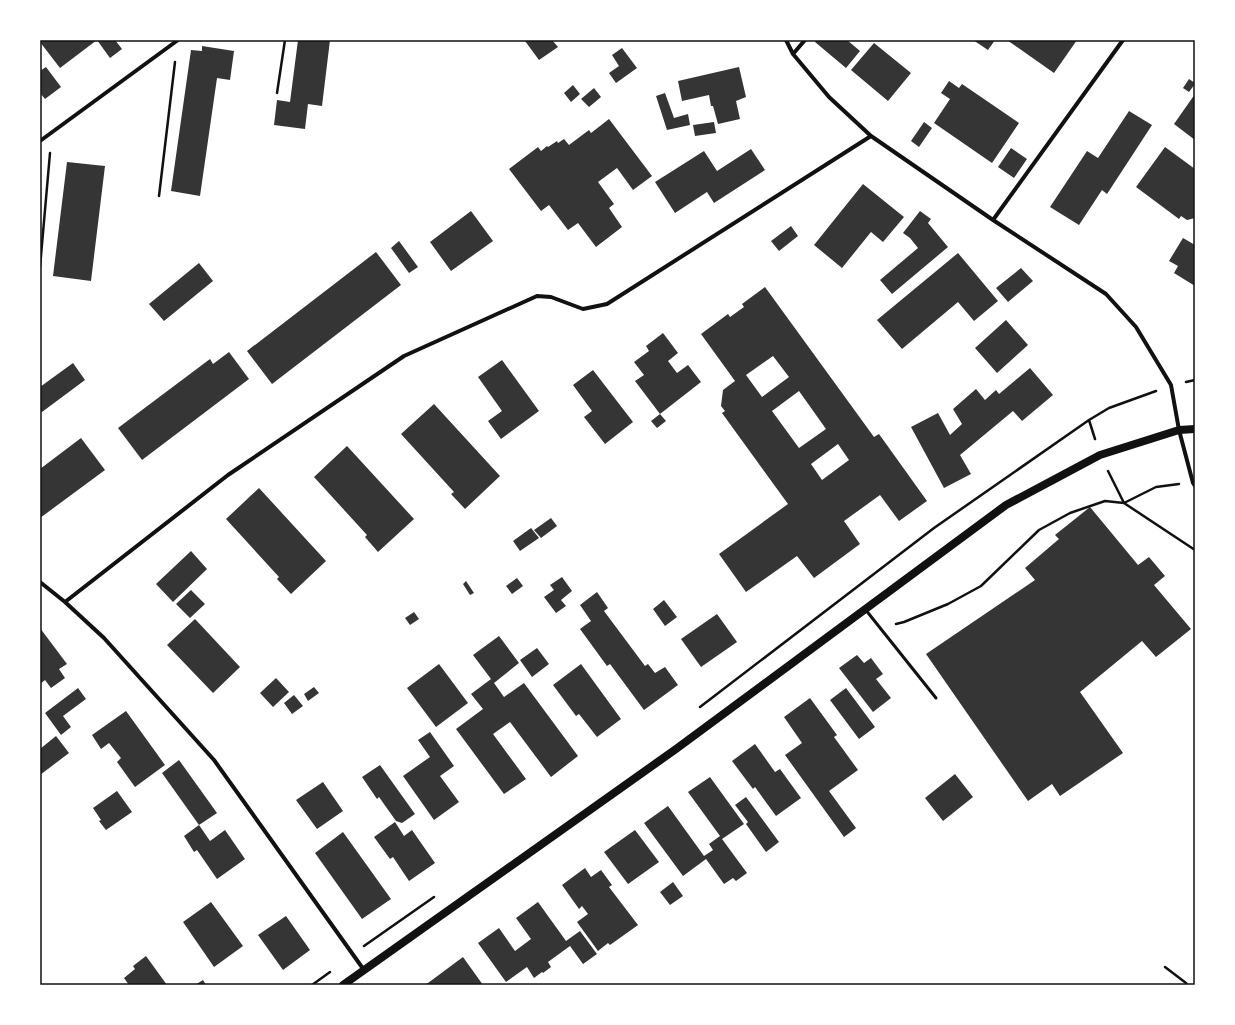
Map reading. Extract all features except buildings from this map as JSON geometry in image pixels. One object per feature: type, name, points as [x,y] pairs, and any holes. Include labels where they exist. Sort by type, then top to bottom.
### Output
[{"type":"main road","points":[[343,985],[676,750],[1006,505],[1100,455],[1180,430],[1195,429]]},
{"type":"street","points":[[40,141],[178,40]]},
{"type":"street","points":[[786,40],[793,54],[829,97],[871,136],[993,220],[1106,294],[1136,327],[1171,385],[1180,430],[1194,484]]},
{"type":"street","points":[[793,54],[805,40]]},
{"type":"street","points":[[993,220],[1124,40]]},
{"type":"street","points":[[65,602],[228,475],[404,356],[537,296],[551,297],[583,309],[607,304],[871,136]]},
{"type":"street","points":[[40,582],[65,602],[104,638],[214,760],[364,970]]},
{"type":"lane","points":[[865,609],[936,698]]},
{"type":"path","points":[[159,196],[178,40]]},
{"type":"path","points":[[277,94],[285,40]]},
{"type":"path","points":[[40,267],[52,132]]},
{"type":"path","points":[[697,709],[934,528],[1089,420],[1109,408],[1171,385]]},
{"type":"path","points":[[1089,420],[1100,455],[1124,503]]},
{"type":"path","points":[[1124,503],[1156,487],[1194,484]]},
{"type":"path","points":[[880,628],[904,622],[948,604],[981,586],[1039,530],[1070,513],[1105,501],[1124,503],[1195,550]]},
{"type":"path","points":[[1165,967],[1187,985]]}]
